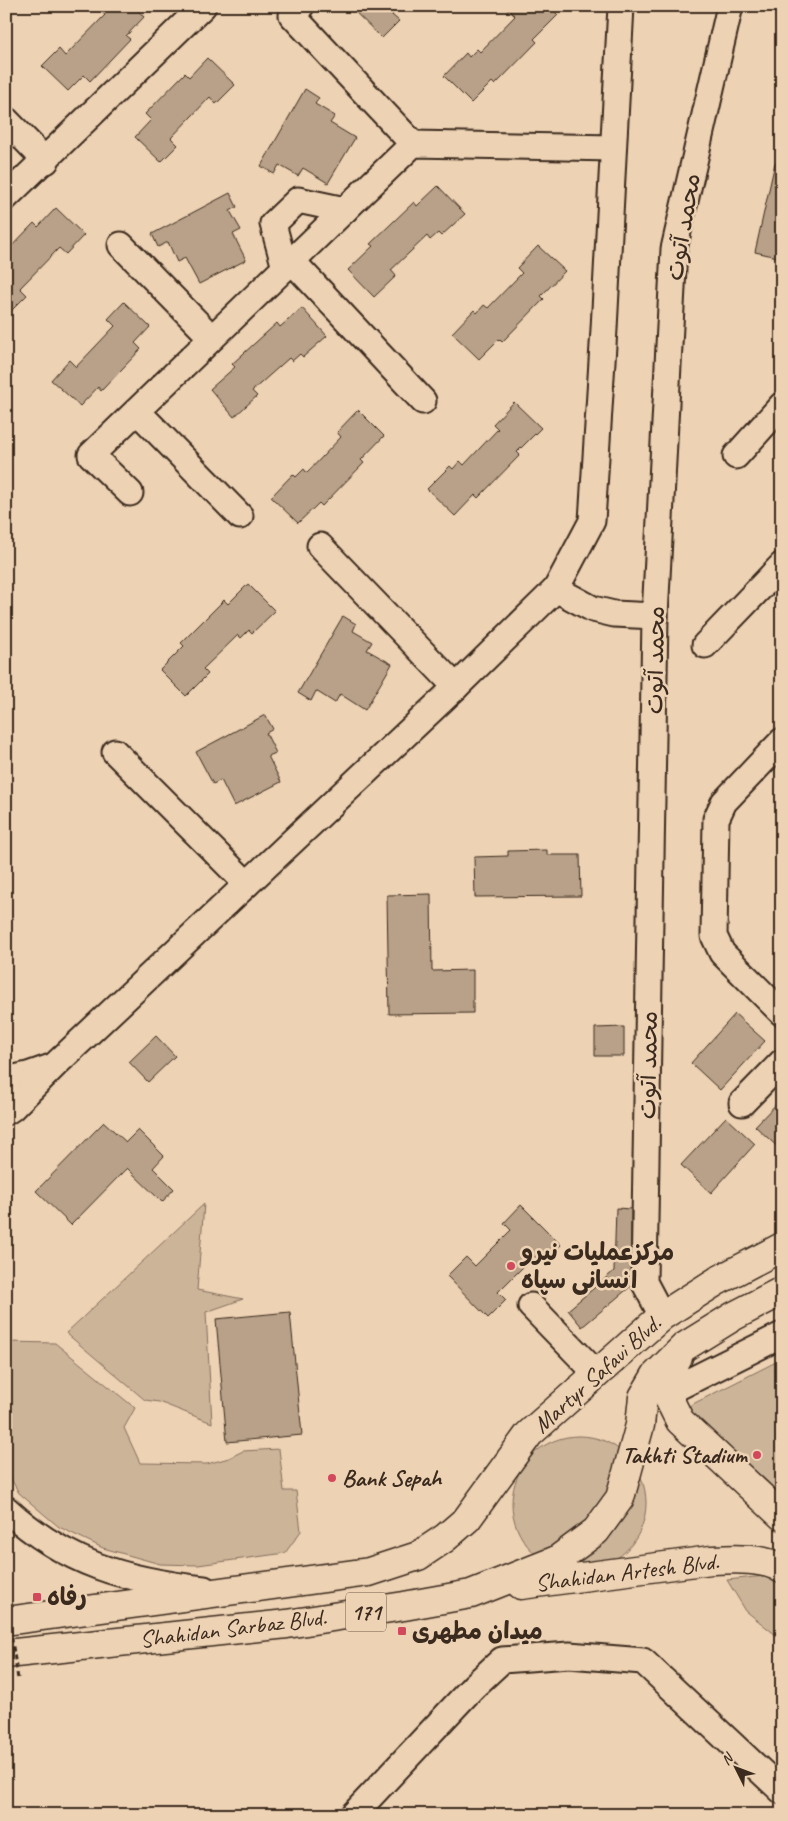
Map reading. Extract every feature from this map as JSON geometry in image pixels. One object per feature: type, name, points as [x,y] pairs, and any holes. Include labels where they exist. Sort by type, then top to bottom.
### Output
[{"type":"main road","name":"Martyr Safavi Blvd.","points":[[467,1519],[529,1434],[662,1316],[717,1281],[782,1247]]},
{"type":"main road","name":"Martyr Safavi Blvd.","points":[[640,1425],[643,1397],[656,1375],[684,1347],[734,1316],[782,1291]]},
{"type":"main road","points":[[684,1347],[667,1376],[669,1399],[680,1421],[782,1516]]},
{"type":"main road","name":"Shahidan Sarbaz Blvd.","points":[[6,1654],[287,1624],[471,1594],[557,1560],[596,1531],[620,1498],[640,1425]]},
{"type":"main road","name":"Shahidan Sarbaz Blvd.","points":[[6,1621],[368,1572],[418,1556],[445,1538],[467,1519]]},
{"type":"main road","name":"Shahidan Artesh Blvd.","points":[[471,1594],[504,1587],[711,1560],[739,1559],[776,1565],[782,1569]]},
{"type":"street","points":[[301,6],[292,15],[413,144]]},
{"type":"street","points":[[6,1112],[456,687],[556,589],[592,521],[620,6]]},
{"type":"street","name":"محمد آتوت","points":[[662,1316],[644,1282],[655,616],[674,249],[730,6]]},
{"type":"street","points":[[6,197],[46,160],[194,9]]},
{"type":"street","points":[[6,120],[46,160]]},
{"type":"street","points":[[130,493],[91,455],[413,144],[613,148]]},
{"type":"street","points":[[344,210],[298,200],[273,224],[288,264],[423,402]]},
{"type":"street","points":[[121,245],[212,338]]},
{"type":"street","points":[[736,456],[782,405]]},
{"type":"street","points":[[137,411],[240,516]]},
{"type":"street","points":[[320,546],[456,687]]},
{"type":"street","points":[[705,645],[782,565]]},
{"type":"street","points":[[556,589],[593,609],[614,614],[655,616]]},
{"type":"street","points":[[782,740],[724,802],[716,819],[714,936],[722,953],[782,1013]]},
{"type":"street","points":[[115,752],[247,884]]},
{"type":"street","points":[[742,1103],[782,1062]]},
{"type":"street","points":[[6,1080],[28,1075],[55,1065]]},
{"type":"street","points":[[531,1306],[596,1373]]},
{"type":"street","points":[[668,1392],[782,1335]]},
{"type":"street","points":[[6,1509],[66,1553],[108,1572],[145,1580],[223,1592]]},
{"type":"street","points":[[353,1815],[474,1686],[502,1660],[569,1655],[643,1661],[782,1791]]},
{"type":"path","points":[[6,1602],[18,1679]]},
{"type":"shaded area","points":[[204,1204],[197,1290],[243,1299],[206,1312],[212,1423],[159,1402],[145,1400],[66,1333]]},
{"type":"shaded area","points":[[6,1342],[55,1343],[135,1408],[124,1428],[140,1463],[207,1464],[229,1458],[243,1451],[279,1449],[284,1491],[296,1491],[301,1531],[285,1553],[198,1565],[160,1564],[103,1548],[59,1527],[19,1493],[6,1470]]},
{"type":"shaded area","name":"Takhti Stadium","points":[[782,1359],[782,1501],[683,1409]]},
{"type":"shaded area","points":[[579,1436],[605,1441],[627,1455],[641,1477],[646,1503],[641,1529],[627,1551],[605,1565],[579,1570],[553,1565],[531,1551],[517,1529],[512,1503],[517,1477],[531,1455],[553,1441]]},
{"type":"shaded area","points":[[775,1575],[782,1580],[782,1640],[746,1611],[727,1580]]},
{"type":"building","points":[[95,6],[134,6],[144,17],[126,36],[130,39],[90,81],[84,75],[68,91],[42,66],[59,49],[65,56],[105,15]]},
{"type":"building","points":[[349,6],[400,6],[392,15],[399,21],[382,38]]},
{"type":"building","points":[[504,6],[549,6],[558,15],[534,39],[537,42],[495,85],[492,82],[471,103],[444,76],[466,53],[469,57],[477,49],[480,52],[515,16]]},
{"type":"building","points":[[207,58],[235,85],[216,104],[210,97],[171,138],[178,145],[161,162],[135,137],[151,120],[145,114],[185,73],[189,77]]},
{"type":"building","points":[[305,89],[319,98],[315,104],[335,116],[330,123],[355,138],[328,183],[303,168],[298,176],[279,165],[274,174],[261,166]]},
{"type":"building","points":[[775,163],[782,163],[782,258],[755,252]]},
{"type":"building","points":[[438,186],[465,214],[441,236],[438,233],[430,240],[427,236],[391,270],[396,276],[374,297],[348,270],[373,246],[370,244],[414,202],[417,206]]},
{"type":"building","points":[[230,193],[237,207],[230,211],[241,230],[233,234],[246,260],[199,284],[185,258],[177,262],[168,242],[158,247],[152,234]]},
{"type":"building","points":[[56,208],[84,235],[66,254],[59,248],[20,288],[27,295],[6,316],[6,252],[34,223],[38,227]]},
{"type":"building","points":[[538,246],[565,271],[541,296],[544,299],[502,342],[499,339],[479,359],[452,333],[474,310],[477,313],[484,305],[488,308],[522,273],[517,268]]},
{"type":"building","points":[[124,302],[150,327],[135,343],[141,349],[101,391],[98,387],[80,406],[51,380],[69,360],[76,367],[115,326],[108,319]]},
{"type":"building","points":[[302,308],[327,336],[303,357],[300,354],[292,361],[289,358],[252,391],[257,396],[234,417],[210,389],[235,367],[232,364],[277,323],[280,327]]},
{"type":"building","points":[[514,402],[541,428],[517,452],[520,455],[478,498],[475,495],[455,516],[427,489],[450,466],[453,469],[460,461],[464,465],[498,429],[493,424]]},
{"type":"building","points":[[358,410],[384,436],[361,460],[364,463],[322,506],[319,503],[298,523],[271,497],[293,474],[296,477],[304,469],[307,473],[341,437],[337,432]]},
{"type":"building","points":[[248,584],[275,611],[252,633],[249,630],[241,638],[238,635],[203,669],[208,674],[186,696],[160,670],[184,646],[181,643],[224,600],[228,604]]},
{"type":"building","points":[[343,616],[356,624],[353,631],[372,642],[367,650],[392,664],[365,710],[340,694],[335,703],[316,691],[311,701],[298,693]]},
{"type":"building","points":[[265,715],[273,729],[266,733],[276,753],[268,756],[281,782],[234,806],[221,780],[213,784],[196,752]]},
{"type":"building","points":[[547,850],[547,855],[580,855],[581,896],[475,897],[474,857],[508,856],[508,851]]},
{"type":"building","points":[[431,894],[432,971],[473,970],[473,1013],[389,1014],[387,895]]},
{"type":"building","points":[[735,1014],[765,1041],[720,1090],[691,1063]]},
{"type":"building","points":[[624,1027],[624,1056],[595,1056],[595,1028]]},
{"type":"building","points":[[156,1036],[175,1056],[148,1082],[129,1062]]},
{"type":"building","points":[[782,1098],[782,1151],[755,1126]]},
{"type":"building","points":[[726,1117],[755,1144],[711,1193],[681,1165]]},
{"type":"building","points":[[104,1122],[126,1142],[138,1130],[164,1156],[153,1168],[174,1189],[162,1202],[127,1168],[71,1225],[36,1191]]},
{"type":"building","points":[[521,1205],[561,1245],[542,1263],[534,1256],[498,1292],[506,1300],[488,1318],[447,1276],[466,1257],[475,1266],[511,1230],[504,1223]]},
{"type":"building","points":[[616,1208],[631,1209],[631,1286],[582,1327],[568,1310],[614,1271]]},
{"type":"building","points":[[290,1312],[302,1435],[227,1442],[216,1319]]},
{"type":"place","name":"مرکزعملیات نیرو انسانی سپاه","points":[[511,1266]]},
{"type":"place","name":"Takhti Stadium","points":[[757,1455]]},
{"type":"place","name":"Bank Sepah","points":[[332,1478]]},
{"type":"place","name":"رفاه","points":[[37,1597]]},
{"type":"place","name":"میدان مطهری","points":[[402,1631]]}]
